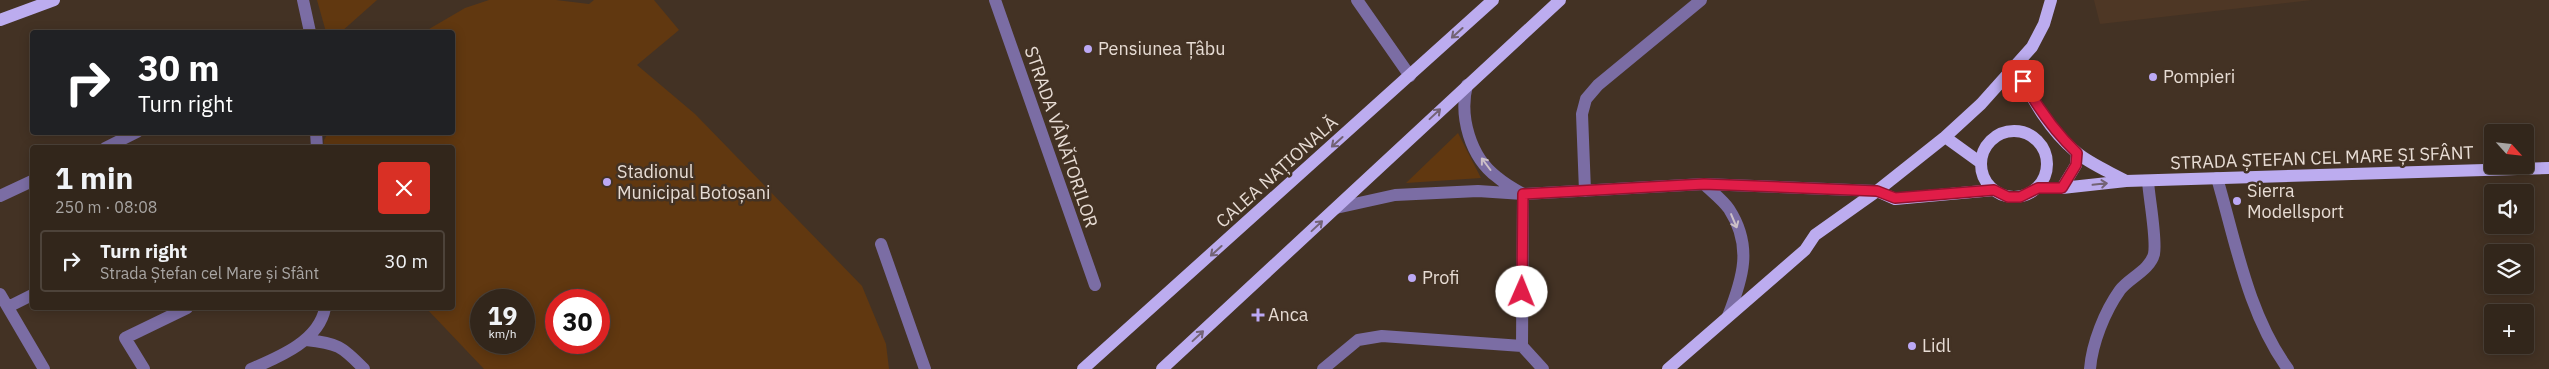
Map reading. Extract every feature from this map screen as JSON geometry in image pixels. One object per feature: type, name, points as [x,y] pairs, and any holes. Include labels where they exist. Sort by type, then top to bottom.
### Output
[{"type":"main road","points":[[0,20],[54,0]]},
{"type":"main road","name":"CALEA NAȚIONALĂ","points":[[1083,369],[1493,0]]},
{"type":"main road","points":[[1162,369],[1560,0]]},
{"type":"main road","points":[[1668,369],[1805,250],[1815,235],[1877,191],[1945,137],[1981,104],[2032,46],[2044,24],[2052,0]]},
{"type":"main road","points":[[2016,66],[2039,110],[2056,132],[2077,153],[2126,182]]},
{"type":"main road","points":[[1994,190],[1982,174],[1983,151],[1990,141],[1999,134],[2021,130],[2039,141],[2048,160],[2044,180],[2038,188]]},
{"type":"main road","points":[[2039,141],[2056,132]]},
{"type":"main road","points":[[1945,137],[1981,163]]},
{"type":"main road","points":[[2062,188],[2076,165],[2077,153]]},
{"type":"main road","name":"STRADA ȘTEFAN CEL MARE ȘI SFÂNT","points":[[1877,191],[1895,198],[1994,190],[2008,197],[2020,197],[2038,188],[2062,188],[2126,182],[2549,168]]},
{"type":"street","points":[[303,0],[310,30]]},
{"type":"street","name":"STRADA VÂNĂTORILOR","points":[[995,0],[1095,285]]},
{"type":"street","points":[[1357,0],[1410,76]]},
{"type":"street","points":[[1586,191],[1582,114],[1586,99],[1598,85],[1701,0]]},
{"type":"street","points":[[1467,85],[1463,111],[1471,140],[1495,177],[1523,194],[1522,346],[1543,369]]},
{"type":"street","points":[[111,145],[131,135]]},
{"type":"street","points":[[2217,178],[2253,303],[2272,347],[2288,369]]},
{"type":"street","points":[[2090,369],[2091,358],[2103,323],[2120,290],[2147,265],[2154,252],[2148,181]]},
{"type":"street","points":[[0,196],[30,182]]},
{"type":"street","points":[[1704,184],[1729,208],[1745,250],[1740,287],[1728,316]]},
{"type":"street","name":"STRADA ȘTEFAN CEL MARE ȘI SFÂNT","points":[[1336,208],[1395,195],[1478,191],[1523,194],[1704,184],[1877,191]]},
{"type":"street","points":[[881,244],[925,369]]},
{"type":"street","points":[[0,294],[44,369]]},
{"type":"street","points":[[8,307],[30,296]]},
{"type":"street","points":[[144,369],[125,338],[183,310]]},
{"type":"street","points":[[251,369],[282,356],[306,340],[323,318],[325,310]]},
{"type":"street","points":[[1323,369],[1358,340],[1382,336],[1522,346]]},
{"type":"street","points":[[306,340],[330,342],[346,350],[364,369]]},
{"type":"shaded area","points":[[317,0],[377,0],[343,30],[325,30]]},
{"type":"shaded area","name":"Stadionul Municipal Botoșani","points":[[489,0],[556,0],[589,4],[594,0],[654,0],[679,30],[637,65],[695,114],[862,286],[886,344],[889,369],[484,369],[428,310],[455,310],[455,145],[323,145],[327,135],[455,135],[455,30],[427,30],[465,8]]},
{"type":"shaded area","points":[[2094,0],[2312,0],[2100,24]]},
{"type":"shaded area","points":[[1458,133],[1481,178],[1406,183]]},
{"type":"place","name":"Pensiunea Țâbu","points":[[1088,49]]},
{"type":"place","name":"Pompieri","points":[[2153,77]]},
{"type":"place","name":"Stadionul Municipal Botoșani","points":[[607,182]]},
{"type":"place","name":"Sierra Modellsport","points":[[2237,201]]},
{"type":"place","name":"Profi","points":[[1412,278]]},
{"type":"place","name":"Anca","points":[[1258,315]]},
{"type":"place","name":"Lidl","points":[[1912,346]]},
{"type":"route","points":[[1522,292],[1523,194],[1704,184],[1877,191],[1895,198],[1994,190],[2008,197],[2020,197],[2038,188],[2062,188],[2076,165],[2077,153],[2059,136],[2039,110],[2023,81]]}]
